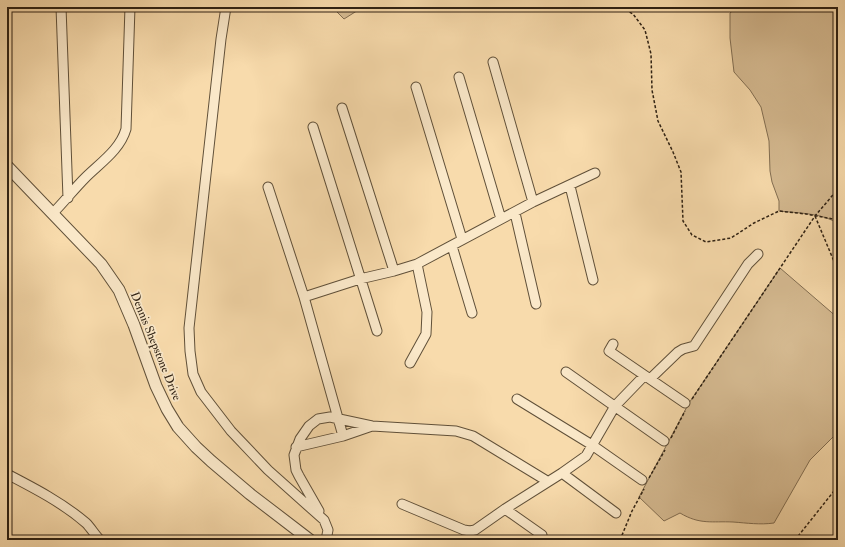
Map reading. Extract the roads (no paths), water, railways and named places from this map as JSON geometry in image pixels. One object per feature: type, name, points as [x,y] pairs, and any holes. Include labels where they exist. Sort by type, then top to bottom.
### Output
[{"type":"street","points":[[61,7],[68,198]]},
{"type":"street","points":[[53,213],[84,179],[117,147],[125,134],[127,121],[130,7]]},
{"type":"street","points":[[226,7],[221,39],[189,328],[193,374],[201,392],[231,431],[268,470],[324,520]]},
{"type":"street","points":[[493,62],[533,202]]},
{"type":"street","points":[[459,77],[501,219]]},
{"type":"street","points":[[416,87],[462,239]]},
{"type":"street","points":[[342,108],[394,271]]},
{"type":"street","points":[[313,127],[377,331]]},
{"type":"street","name":"Dennis Shepstone Drive","points":[[7,166],[101,264],[120,290],[156,386],[166,409],[178,427],[211,461],[250,494],[310,540]]},
{"type":"street","points":[[304,297],[360,279],[417,264],[452,246],[462,239],[515,213],[533,202],[596,173]]},
{"type":"street","points":[[570,186],[593,280]]},
{"type":"street","points":[[268,187],[304,297],[344,436]]},
{"type":"street","points":[[515,213],[536,304]]},
{"type":"street","points":[[452,246],[472,313]]},
{"type":"street","points":[[402,504],[464,530],[470,531],[475,530],[547,481],[562,473],[586,456],[615,406],[678,352],[694,346],[748,264],[758,254]]},
{"type":"street","points":[[410,362],[426,334],[427,312],[417,264]]},
{"type":"street","points":[[613,344],[609,351],[687,405]]},
{"type":"street","points":[[566,372],[668,441]]},
{"type":"street","points":[[517,399],[592,445],[646,481]]},
{"type":"street","points":[[326,540],[328,530],[296,470],[294,455],[303,433],[318,419],[330,417],[372,426],[456,431],[473,436],[547,481]]},
{"type":"street","points":[[296,447],[344,436],[372,426]]},
{"type":"street","points":[[562,473],[616,513]]},
{"type":"street","points":[[7,474],[64,507],[86,524],[100,540]]},
{"type":"street","points":[[505,509],[542,535]]}]
